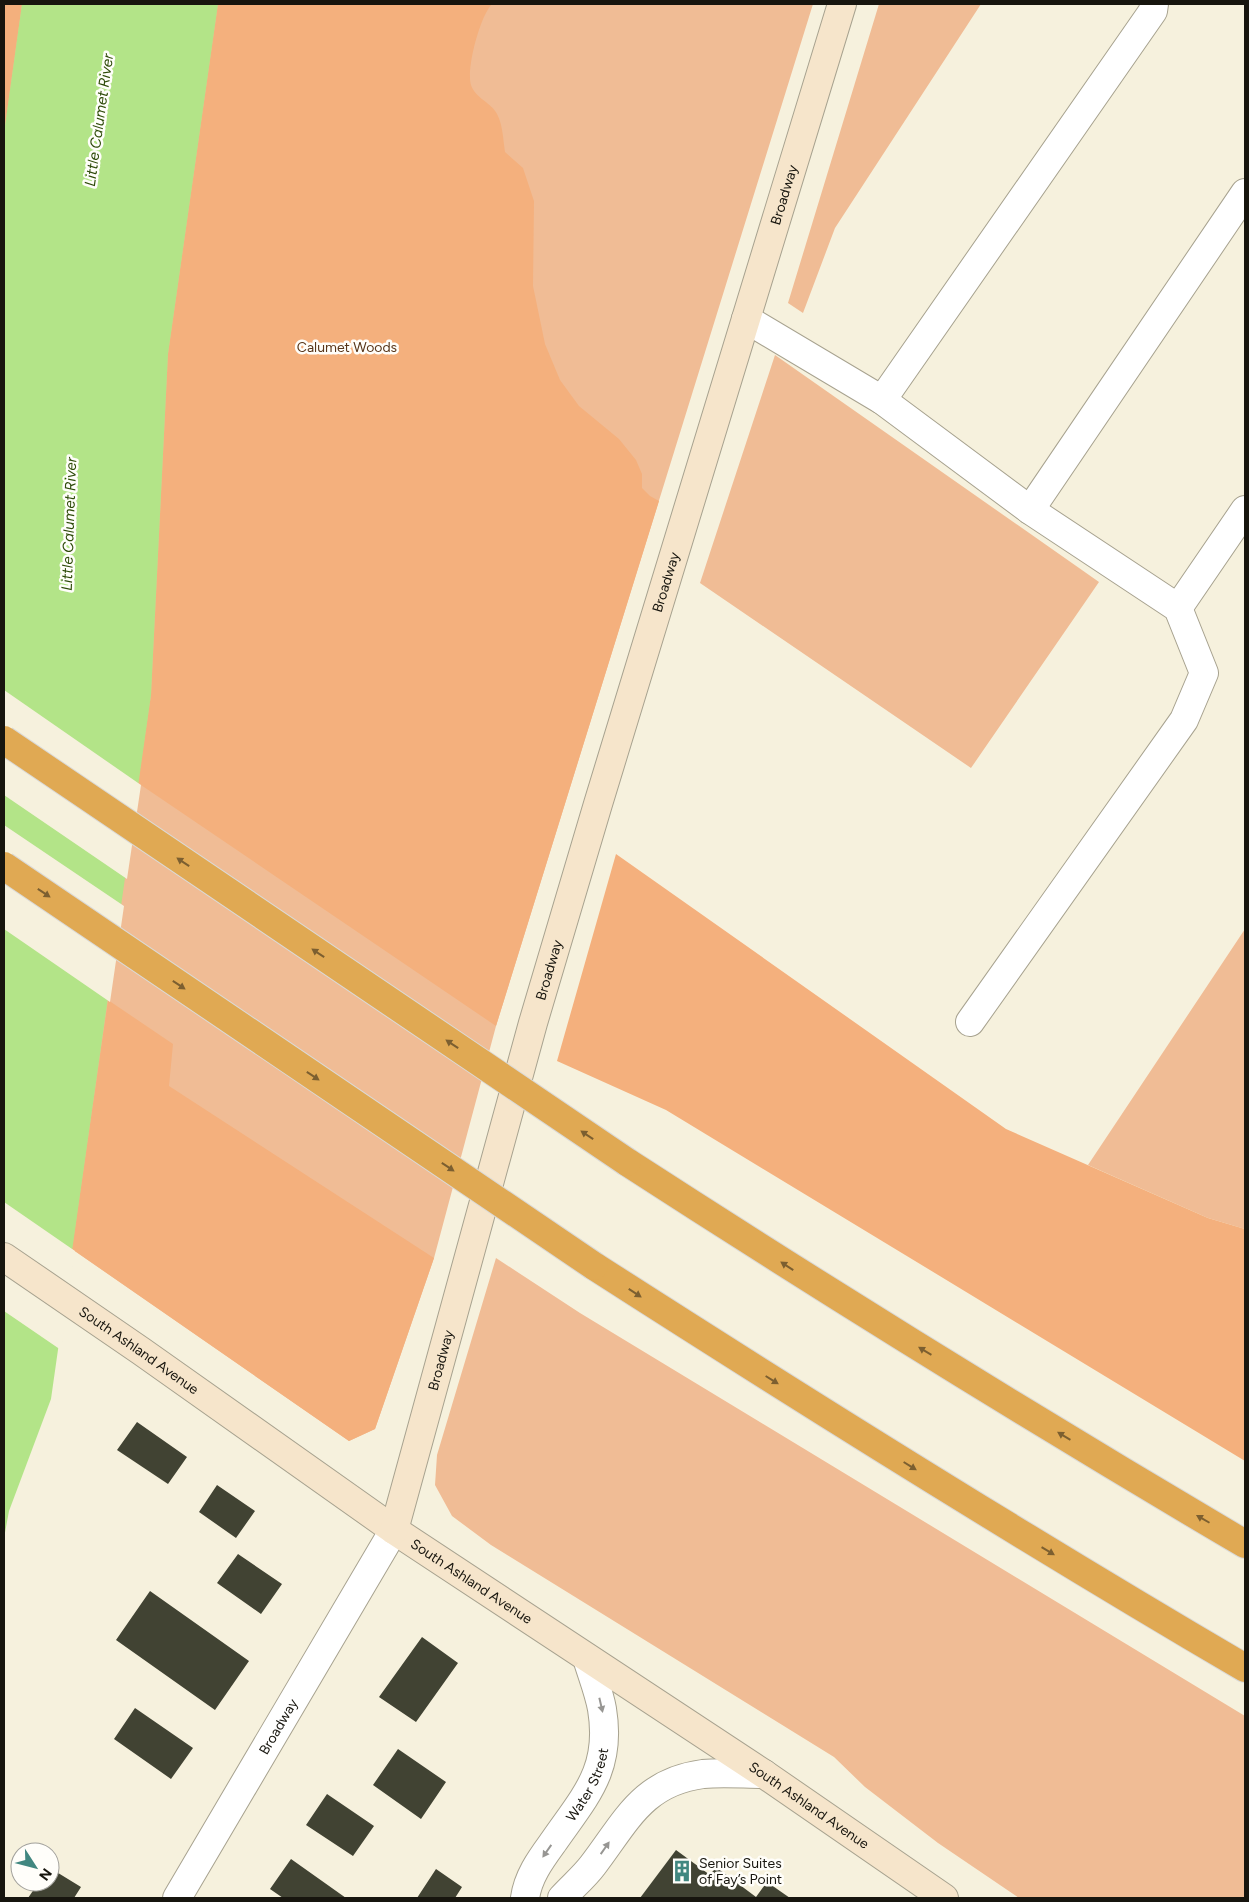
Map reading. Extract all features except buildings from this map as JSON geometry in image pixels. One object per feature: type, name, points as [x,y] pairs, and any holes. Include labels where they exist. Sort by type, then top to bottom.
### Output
[{"type":"highway","points":[[4,740],[627,1162],[803,1276],[1153,1490],[1245,1544]]},
{"type":"highway","points":[[4,866],[594,1266],[756,1371],[1110,1589],[1245,1668]]},
{"type":"street","name":"Broadway","points":[[177,1898],[191,1871],[394,1530],[533,1023],[842,4]]},
{"type":"street","points":[[882,400],[1153,11],[1154,4]]},
{"type":"street","points":[[1030,510],[1245,193]]},
{"type":"street","points":[[746,319],[882,400],[1030,510],[1178,608],[1204,673],[1184,720],[970,1022]]},
{"type":"street","points":[[1178,608],[1245,510]]},
{"type":"street","name":"South Ashland Avenue","points":[[4,1257],[141,1351],[394,1530],[764,1774],[944,1898]]},
{"type":"street","name":"Water Street","points":[[525,1898],[527,1885],[540,1861],[592,1786],[602,1764],[604,1742],[602,1709],[587,1658]]},
{"type":"street","points":[[562,1898],[592,1867],[628,1815],[660,1787],[703,1774],[764,1774]]},
{"type":"green space","name":"Calumet Woods","points":[[4,4],[813,4],[496,1026],[434,1258],[375,1429],[349,1441],[4,1202]]},
{"type":"green space","points":[[4,4],[22,4],[4,133]]},
{"type":"green space","points":[[218,4],[492,4],[483,19],[475,43],[470,67],[471,85],[473,90],[495,110],[502,128],[505,152],[523,168],[534,201],[533,286],[545,344],[560,380],[579,406],[619,439],[636,460],[642,474],[642,488],[659,501],[496,1026],[138,783],[151,695],[168,354]]},
{"type":"green space","points":[[879,4],[981,4],[835,228],[803,313],[788,303]]},
{"type":"green space","points":[[775,355],[1099,582],[971,768],[700,583]]},
{"type":"green space","points":[[616,854],[1006,1129],[1208,1218],[1245,1229],[1245,1461],[666,1110],[557,1061]]},
{"type":"green space","points":[[1245,929],[1245,1229],[1208,1218],[1088,1165]]},
{"type":"green space","points":[[108,1000],[173,1044],[169,1086],[434,1258],[375,1429],[349,1441],[72,1249]]},
{"type":"green space","points":[[496,1258],[580,1313],[1245,1716],[1245,1898],[1019,1898],[938,1843],[865,1787],[834,1757],[491,1545],[452,1516],[435,1485],[437,1455]]},
{"type":"water","name":"Little Calumet River","points":[[22,4],[218,4],[168,354],[151,695],[51,1399],[9,1511],[4,1538],[4,133]]},
{"type":"pier","points":[[4,690],[141,785],[127,879],[4,795]]},
{"type":"pier","points":[[4,825],[124,906],[110,1002],[4,929]]},
{"type":"pier","points":[[4,1202],[75,1251],[61,1350],[4,1311]]},
{"type":"place","name":"Senior Suites of Fay’s Point","points":[[682,1871]]}]
